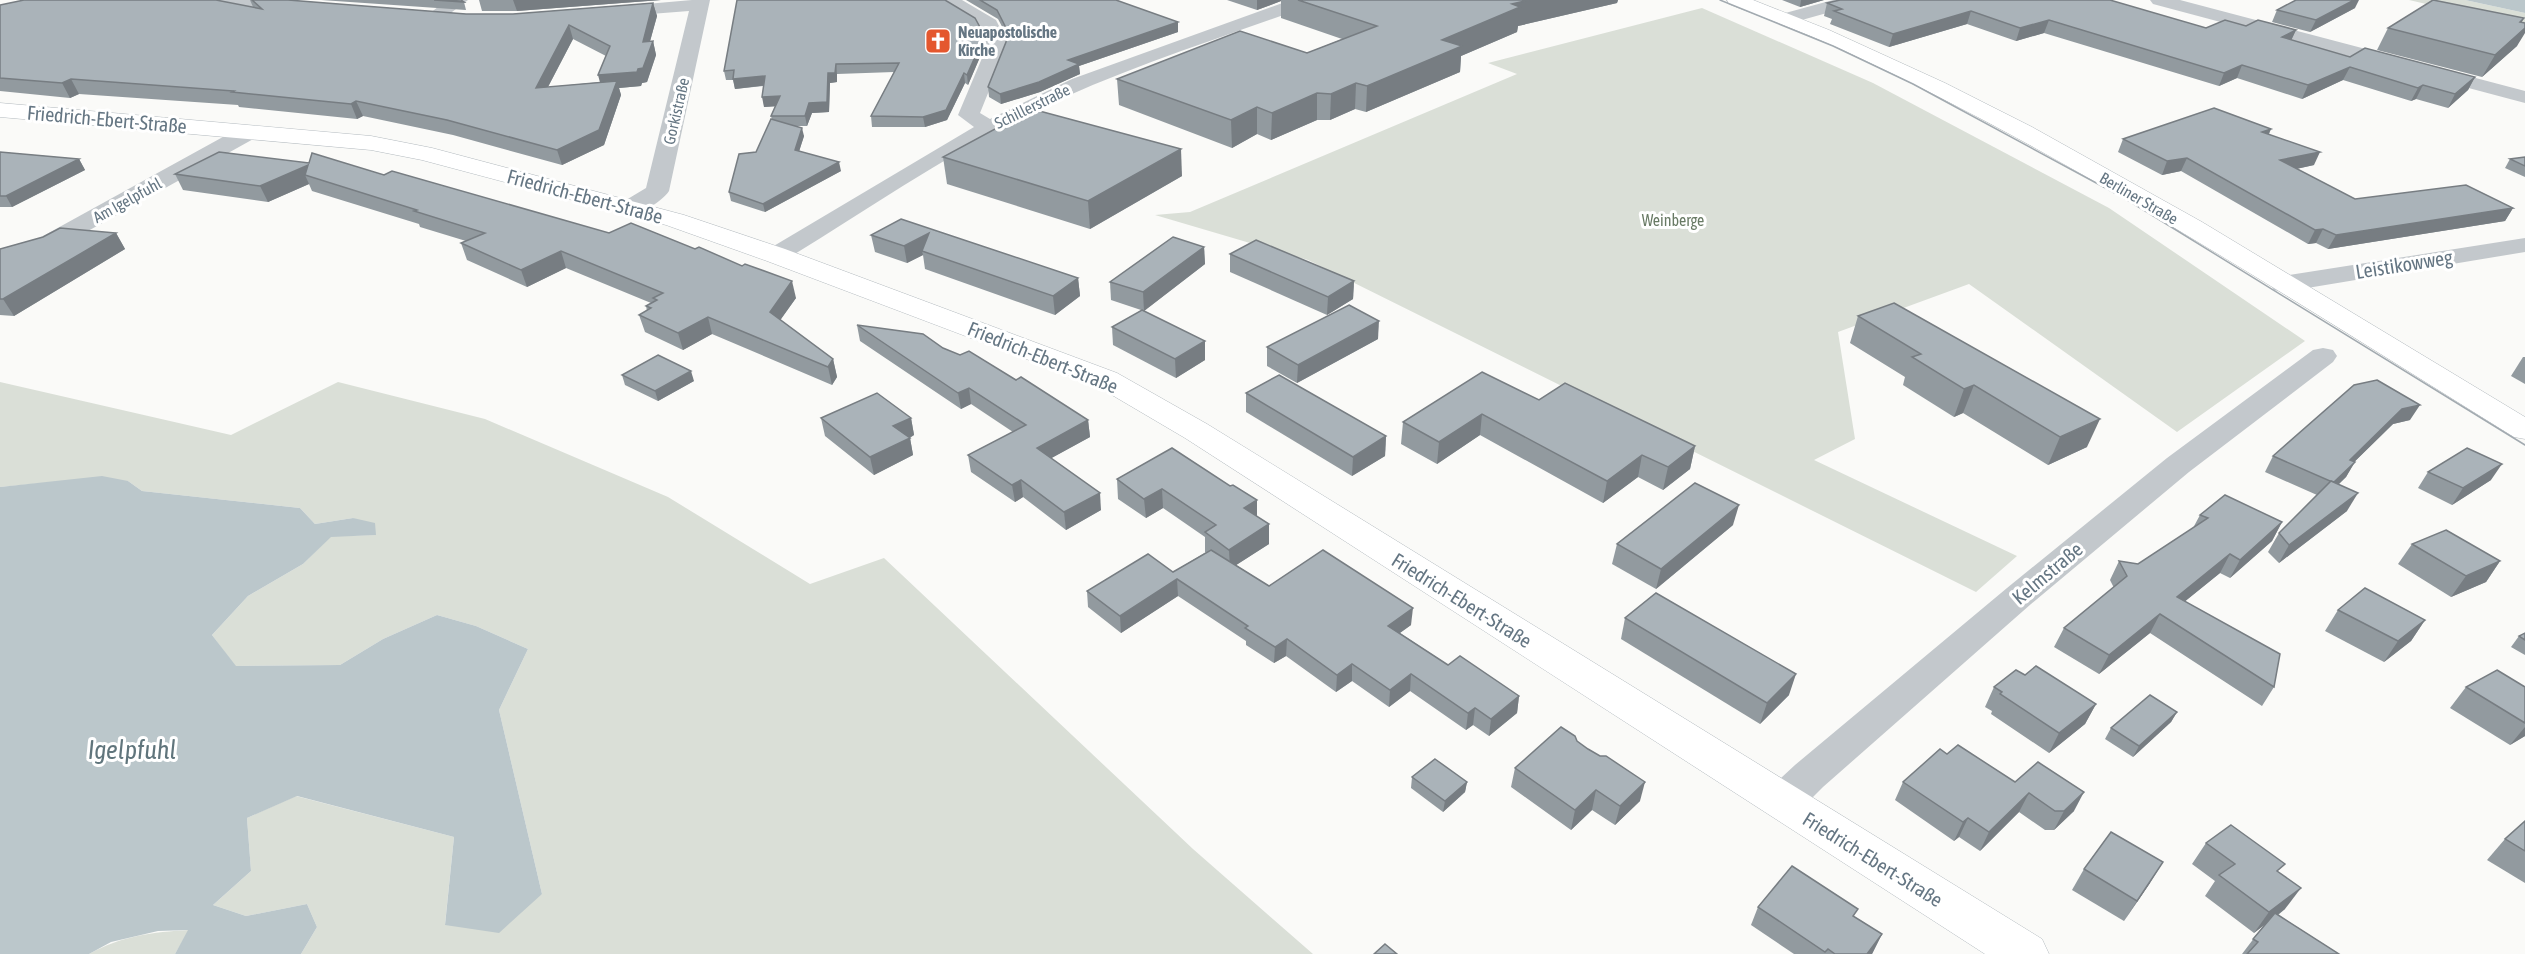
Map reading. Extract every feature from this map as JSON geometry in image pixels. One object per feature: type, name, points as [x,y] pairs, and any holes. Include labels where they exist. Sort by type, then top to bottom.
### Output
[{"type":"street","points":[[219,0],[309,8]]},
{"type":"street","points":[[434,17],[459,0]]},
{"type":"street","points":[[949,0],[989,24],[996,35],[995,51],[969,115],[991,126]]},
{"type":"street","name":"Berliner Straße","points":[[1736,0],[1869,54],[2027,134],[2181,221],[2525,430]]},
{"type":"street","points":[[1784,19],[1853,0]]},
{"type":"street","points":[[2159,0],[2525,97]]},
{"type":"street","name":"Schillerstraße","points":[[776,255],[991,126],[1079,83],[1299,1]]},
{"type":"street","points":[[597,13],[700,3]]},
{"type":"street","name":"Gorkistraße","points":[[629,208],[657,191],[700,3]]},
{"type":"street","points":[[411,15],[462,19]]},
{"type":"street","name":"Friedrich-Ebert-Straße","points":[[0,110],[397,147],[675,220],[776,255],[1106,379],[1196,431],[2025,954]]},
{"type":"street","name":"Am Igelpfuhl","points":[[0,258],[43,246],[249,132]]},
{"type":"street","name":"Leistikowweg","points":[[2283,284],[2525,245]]},
{"type":"street","name":"Kelmstraße","points":[[1782,802],[1817,769],[2028,588],[2178,465],[2323,356]]},
{"type":"green space","points":[[2409,0],[2465,0],[2525,13],[2525,27]]},
{"type":"green space","name":"Weinberge","points":[[1702,8],[1873,83],[2109,208],[2305,341],[2177,432],[1969,284],[1838,332],[1855,439],[1814,460],[2017,556],[1976,592],[1308,260],[1155,215],[1190,212],[1517,74],[1488,63]]},
{"type":"green space","points":[[0,382],[231,435],[338,382],[485,419],[668,497],[810,584],[884,558],[1193,849],[1313,954],[301,954],[317,927],[307,904],[246,916],[213,905],[251,871],[247,818],[296,796],[454,837],[445,924],[542,894],[499,710],[528,649],[476,626],[437,615],[383,639],[340,665],[235,666],[212,635],[248,596],[303,564],[331,536],[376,535],[353,518],[315,524],[300,508],[142,491],[128,481],[43,483],[0,487]]},
{"type":"green space","points":[[189,930],[175,954],[89,954],[113,943],[138,936]]},
{"type":"water","points":[[2465,0],[2525,0],[2525,13]]},
{"type":"water","name":"Igelpfuhl","points":[[102,476],[128,481],[142,491],[300,508],[315,524],[353,518],[375,523],[376,535],[331,537],[303,564],[248,596],[212,635],[236,666],[340,665],[383,639],[437,615],[476,626],[528,649],[499,710],[542,894],[499,933],[445,925],[454,837],[297,796],[247,818],[251,871],[213,905],[246,916],[307,904],[317,927],[301,954],[175,954],[188,930],[158,931],[111,942],[89,954],[0,954],[0,487]]},
{"type":"building","points":[[24,0],[216,0],[262,9],[252,0],[288,0],[466,14],[513,14],[653,3],[643,42],[653,41],[643,68],[638,69],[637,72],[598,75],[610,46],[569,25],[536,88],[617,81],[599,130],[557,150],[447,120],[356,101],[351,104],[232,92],[234,91],[71,79],[62,83],[0,78],[0,5]]},
{"type":"building","points":[[434,0],[461,0],[464,2]]},
{"type":"building","points":[[737,0],[945,0],[975,18],[982,31],[982,41],[967,75],[964,73],[946,110],[923,117],[871,116],[899,63],[836,64],[835,73],[828,73],[827,102],[809,103],[805,116],[771,116],[780,96],[762,97],[765,76],[733,79],[734,70],[724,71]]},
{"type":"building","points":[[980,0],[1116,0],[1178,22],[1068,60],[1079,64],[1039,82],[1000,94],[988,87],[1006,42],[1007,30],[997,10]]},
{"type":"building","points":[[1298,0],[1529,0],[1512,4],[1520,7],[1442,40],[1462,46],[1367,86],[1356,83],[1331,94],[1317,93],[1272,113],[1257,107],[1231,120],[1117,79],[1240,31],[1307,53],[1377,26]]},
{"type":"building","points":[[1840,0],[2110,0],[2206,28],[2225,20],[2246,26],[2258,20],[2296,30],[2282,37],[2350,57],[2365,48],[2475,77],[2455,94],[2423,85],[2418,88],[2350,67],[2308,85],[2242,65],[2224,73],[2049,20],[2020,28],[1971,11],[1893,34],[1834,11],[1842,9],[1827,3]]},
{"type":"building","points":[[2296,0],[2354,0],[2316,20],[2277,10]]},
{"type":"building","points":[[2433,0],[2524,18],[2520,22],[2525,23],[2525,28],[2495,55],[2388,28]]},
{"type":"building","points":[[2214,108],[2271,129],[2262,132],[2320,152],[2280,160],[2355,199],[2466,185],[2513,208],[2336,235],[2323,229],[2315,230],[2187,158],[2167,161],[2123,139]]},
{"type":"building","points":[[1032,109],[1181,149],[1088,201],[943,157]]},
{"type":"building","points":[[771,119],[802,128],[795,150],[839,162],[763,204],[729,192],[739,154],[756,152]]},
{"type":"building","points":[[0,152],[79,159],[6,196],[0,196]]},
{"type":"building","points":[[219,152],[309,163],[312,153],[384,175],[392,171],[609,233],[631,223],[695,249],[699,247],[742,266],[745,264],[792,281],[770,312],[833,359],[828,367],[708,317],[678,333],[639,315],[651,308],[646,306],[657,300],[653,298],[663,293],[561,251],[521,270],[461,243],[485,233],[305,175],[308,165],[260,186],[175,174]]},
{"type":"building","points":[[2525,157],[2525,166],[2510,159]]},
{"type":"building","points":[[901,219],[1078,278],[1053,296],[922,251],[929,233],[904,246],[871,235]]},
{"type":"building","points":[[60,228],[116,233],[0,299],[0,249],[43,237]]},
{"type":"building","points":[[1173,237],[1204,247],[1143,292],[1110,282]]},
{"type":"building","points":[[1256,240],[1354,281],[1328,297],[1230,254]]},
{"type":"building","points":[[1894,303],[2100,419],[2060,437],[1974,385],[1964,389],[1912,357],[1921,354],[1858,316]]},
{"type":"building","points":[[1349,305],[1379,321],[1298,365],[1267,347]]},
{"type":"building","points":[[1142,310],[1205,341],[1175,359],[1112,327]]},
{"type":"building","points":[[857,325],[923,334],[943,348],[960,355],[969,351],[1016,380],[1021,377],[1088,420],[1037,448],[1100,493],[1064,512],[1021,480],[1012,485],[968,455],[1026,425],[969,388],[958,393]]},
{"type":"building","points":[[658,355],[691,371],[655,391],[622,375]]},
{"type":"building","points":[[1482,372],[1539,400],[1565,383],[1695,446],[1668,467],[1642,455],[1607,481],[1482,414],[1439,442],[1403,422]]},
{"type":"building","points":[[1279,375],[1386,436],[1353,457],[1246,393]]},
{"type":"building","points":[[2377,380],[2420,405],[2402,409],[2350,460],[2355,462],[2334,482],[2273,456],[2354,385]]},
{"type":"building","points":[[877,393],[911,418],[893,426],[910,438],[870,457],[821,418]]},
{"type":"building","points":[[1172,448],[1230,486],[1233,485],[1257,500],[1244,508],[1269,524],[1229,550],[1205,532],[1216,525],[1162,489],[1144,499],[1117,479]]},
{"type":"building","points":[[2467,448],[2502,464],[2463,488],[2428,472]]},
{"type":"building","points":[[2331,481],[2358,493],[2289,545],[2279,533]]},
{"type":"building","points":[[1695,483],[1739,505],[1661,569],[1617,544]]},
{"type":"building","points":[[2225,495],[2282,522],[2240,560],[2230,554],[2177,597],[2280,654],[2274,687],[2160,614],[2109,655],[2064,628],[2127,576],[2119,561],[2138,564],[2208,518],[2200,515]]},
{"type":"building","points":[[2446,530],[2500,561],[2466,576],[2412,544]]},
{"type":"building","points":[[1211,550],[1269,586],[1323,550],[1413,608],[1388,626],[1448,665],[1460,656],[1519,696],[1491,719],[1475,708],[1468,713],[1411,674],[1390,690],[1352,664],[1337,675],[1287,639],[1275,647],[1245,628],[1248,626],[1177,579],[1120,616],[1087,591],[1148,554],[1173,572]]},
{"type":"building","points":[[2365,588],[2425,620],[2398,641],[2338,610]]},
{"type":"building","points":[[1656,593],[1796,674],[1767,703],[1625,618]]},
{"type":"building","points":[[2036,666],[2096,704],[2059,733],[2000,694],[2002,692],[1994,687],[2016,670],[2025,675]]},
{"type":"building","points":[[2497,670],[2525,687],[2525,723],[2466,687]]},
{"type":"building","points":[[2150,695],[2177,712],[2139,746],[2111,728]]},
{"type":"building","points":[[1561,727],[1575,736],[1577,741],[1588,749],[1600,756],[1606,756],[1645,782],[1620,806],[1596,790],[1575,810],[1515,768]]},
{"type":"building","points":[[1958,745],[2015,782],[2038,762],[2084,792],[2064,811],[2055,811],[2029,793],[1989,832],[1968,818],[1963,822],[1903,782],[1940,749],[1947,754]]},
{"type":"building","points":[[1435,759],[1467,782],[1445,801],[1412,777]]},
{"type":"building","points":[[2525,821],[2525,851],[2505,839]]},
{"type":"building","points":[[2231,825],[2285,864],[2277,871],[2301,888],[2269,912],[2219,875],[2235,864],[2206,843]]},
{"type":"building","points":[[2111,832],[2163,862],[2137,901],[2084,869]]},
{"type":"building","points":[[1792,866],[1858,909],[1853,916],[1882,934],[1867,954],[1835,954],[1828,949],[1825,952],[1758,907]]},
{"type":"building","points":[[2275,913],[2339,954],[2247,954],[2258,942],[2253,939]]},
{"type":"building","points":[[1385,944],[1397,954],[1374,954]]},
{"type":"tram line","points":[[1720,0],[1833,46],[1913,84],[2124,198],[2525,445]]},
{"type":"place","name":"Neuapostolische Kirche","points":[[938,41]]}]
